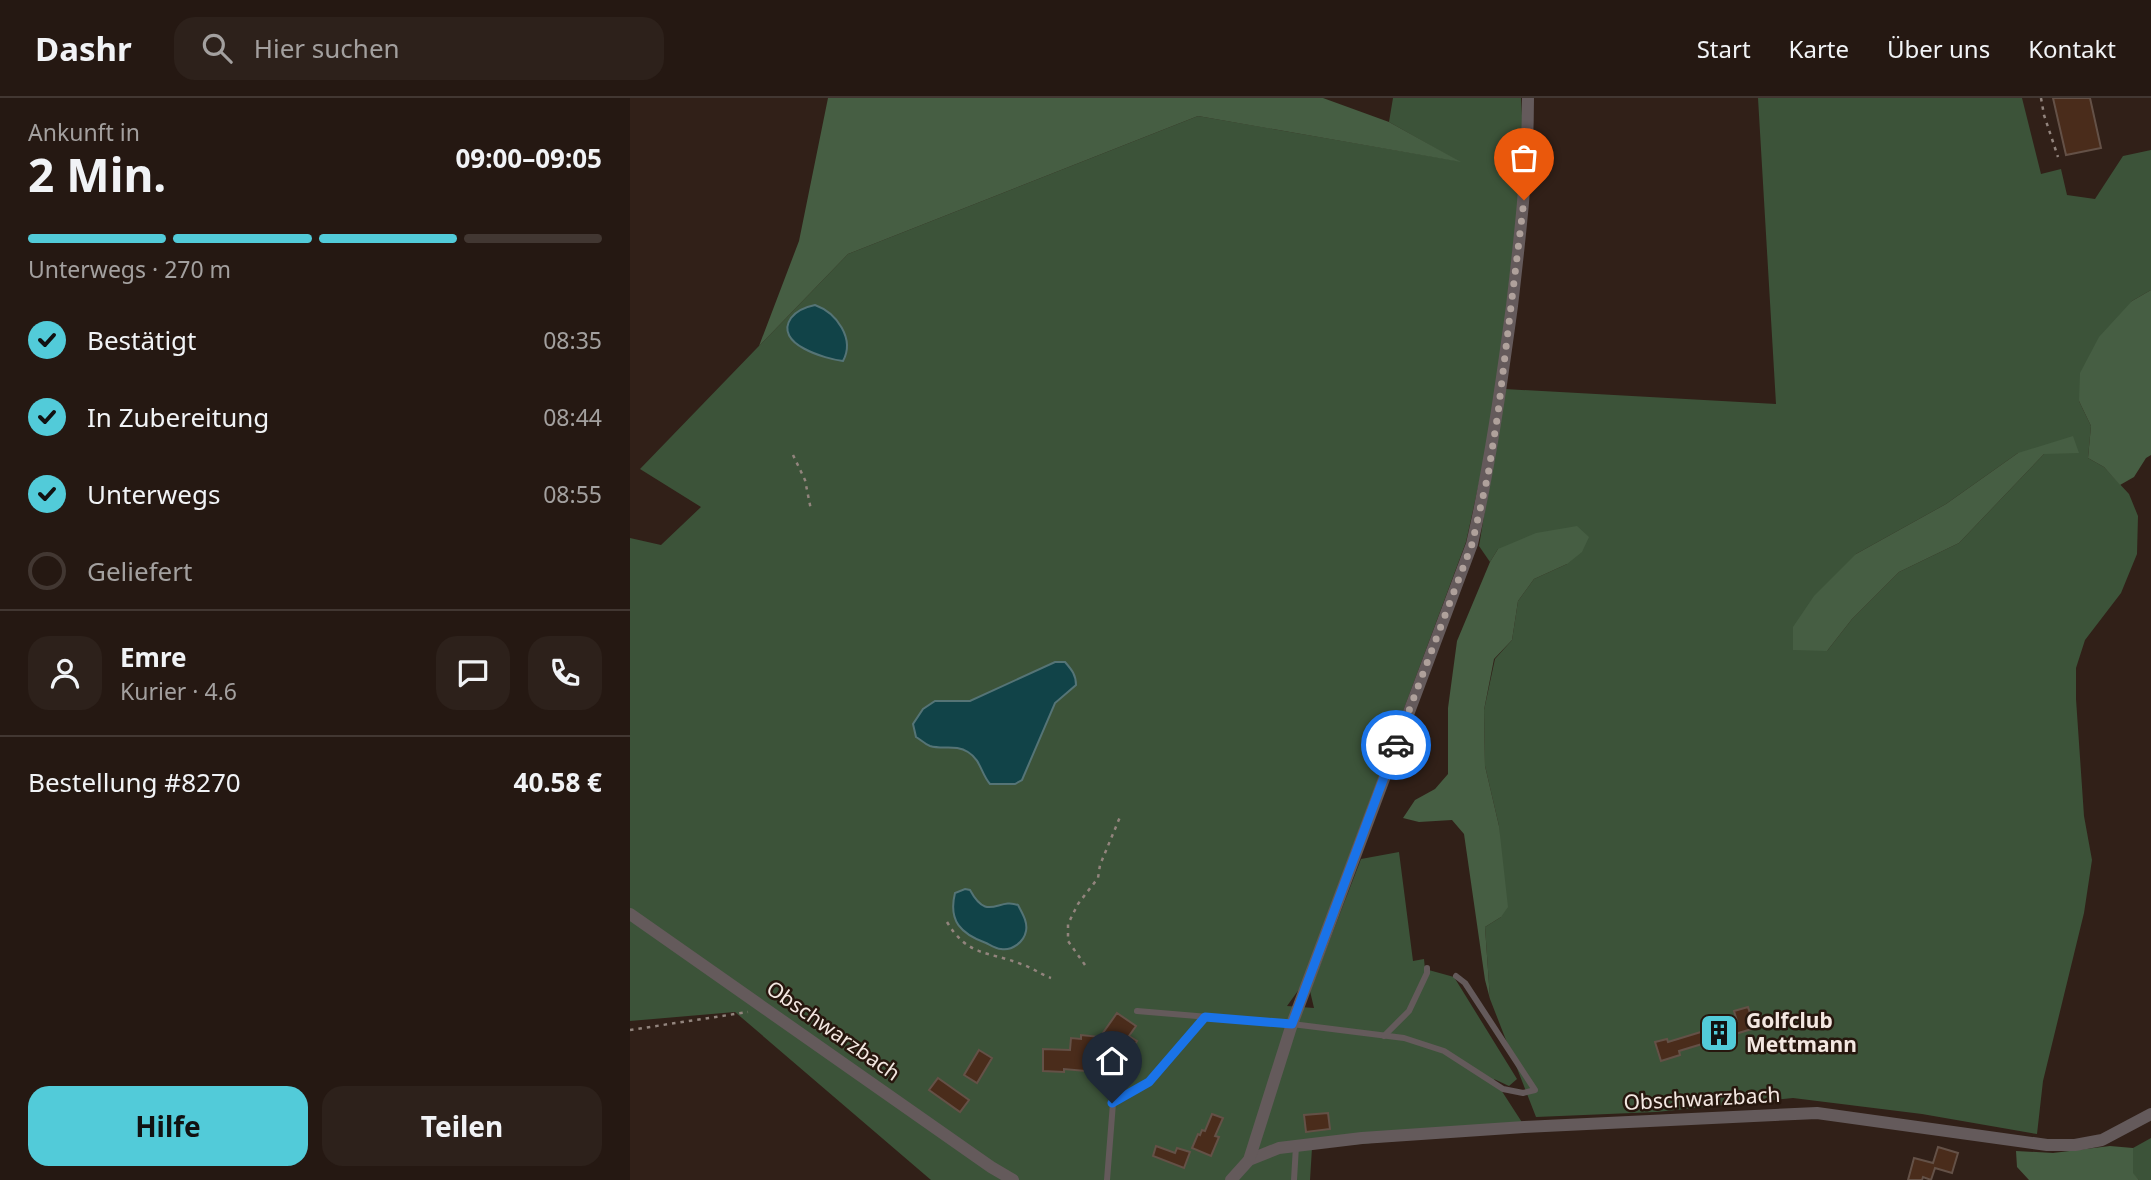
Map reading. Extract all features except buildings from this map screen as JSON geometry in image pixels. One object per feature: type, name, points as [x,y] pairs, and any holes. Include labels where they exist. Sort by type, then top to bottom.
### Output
[{"type":"street","name":"Obschwarzbach","points":[[1231,1180],[1249,1160],[1292,1024],[1472,544],[1488,475],[1498,413],[1520,240],[1528,148],[1528,98]]},
{"type":"street","name":"Obschwarzbach","points":[[630,914],[1013,1180]]},
{"type":"street","name":"Obschwarzbach","points":[[1249,1160],[1279,1148],[1362,1138],[1817,1113],[2047,1145],[2075,1145],[2102,1140],[2151,1114]]},
{"type":"lane","points":[[1384,1036],[1409,1012],[1427,974],[1427,968]]},
{"type":"lane","points":[[1137,1011],[1292,1024],[1404,1038],[1444,1051],[1503,1089],[1523,1093],[1535,1090],[1465,983],[1456,976]]},
{"type":"lane","points":[[1107,1180],[1112,1103],[1149,1082],[1205,1017]]},
{"type":"lane","points":[[1294,1180],[1296,1146]]},
{"type":"path","points":[[2041,98],[2058,157]]},
{"type":"path","points":[[793,455],[805,480],[811,510]]},
{"type":"path","points":[[1085,965],[1068,941],[1069,924],[1078,904],[1098,878],[1100,865],[1120,817]]},
{"type":"path","points":[[947,922],[965,945],[1023,964],[1051,978]]},
{"type":"path","points":[[630,1030],[768,1010]]},
{"type":"green space","points":[[828,98],[1323,98],[1389,122],[1461,162],[1198,116],[848,254],[759,346],[799,241]]},
{"type":"green space","points":[[1393,98],[1521,98],[1524,150],[1495,410],[1466,542],[1300,988],[1287,1006],[1314,1008],[1310,991],[1361,859],[1399,852],[1413,961],[1424,959],[1425,969],[1454,977],[1517,1079],[1509,1086],[1494,1079],[1527,1130],[1312,1148],[1310,1180],[931,1180],[735,1012],[630,1021],[630,538],[661,545],[701,507],[640,469],[848,254],[1198,116],[1458,161],[1389,122]]},
{"type":"green space","points":[[1758,98],[2022,98],[2041,174],[2061,169],[2067,195],[2095,199],[2123,156],[2151,150],[2151,290],[2132,301],[2079,401],[2091,426],[2088,458],[2104,467],[2129,494],[2138,516],[2137,554],[2121,593],[2085,640],[2076,668],[2084,816],[2092,860],[2084,913],[2043,1081],[2037,1134],[1922,1114],[1793,1098],[1656,1112],[1536,1117],[1490,999],[1485,927],[1501,917],[1499,826],[1485,766],[1484,710],[1495,659],[1512,640],[1518,601],[1534,579],[1567,564],[1498,549],[1490,562],[1479,546],[1505,389],[1776,404]],"holes":[[[2018,453],[2044,454],[1959,543],[1899,572],[1852,619],[1827,651],[1856,554],[1946,504]]]},
{"type":"green space","points":[[2151,290],[2151,455],[2146,458],[2134,477],[2120,485],[2104,467],[2088,458],[2091,426],[2079,401],[2080,373],[2099,337],[2132,301]]},
{"type":"green space","points":[[2073,436],[2079,453],[2044,454],[1959,543],[1899,572],[1852,619],[1827,651],[1793,650],[1793,627],[1814,596],[1856,554],[1946,504],[2018,453]]},
{"type":"green space","points":[[1577,526],[1589,537],[1582,552],[1567,564],[1534,579],[1518,601],[1512,640],[1494,659],[1484,710],[1485,766],[1499,826],[1508,907],[1501,917],[1485,927],[1490,999],[1464,834],[1452,820],[1419,822],[1403,818],[1415,800],[1435,789],[1448,774],[1448,708],[1457,641],[1490,562],[1498,549],[1536,533]]},
{"type":"green space","points":[[2151,1138],[2151,1180],[2139,1180],[2133,1174],[2133,1148]]},
{"type":"green space","points":[[2110,1146],[2133,1148],[2133,1173],[2139,1180],[2029,1180],[2017,1167],[2016,1151],[2053,1153]]},
{"type":"water","points":[[815,305],[830,314],[842,328],[847,344],[843,361],[804,349],[789,335],[787,327],[793,315],[801,309]]},
{"type":"water","points":[[1055,662],[1065,662],[1073,673],[1076,685],[1055,703],[1022,780],[1015,784],[990,784],[976,759],[968,752],[959,748],[930,746],[916,737],[913,724],[923,709],[935,701],[970,701]]},
{"type":"water","points":[[970,890],[976,900],[988,907],[1011,903],[1018,905],[1026,928],[1020,942],[1009,949],[999,949],[963,931],[955,919],[953,903],[955,893]]},
{"type":"way so far","points":[[1396,745],[1472,544],[1488,475],[1498,413],[1524,200]]},
{"type":"place","name":"Golfclub Mettmann","points":[[1719,1033]]},
{"type":"route","points":[[1112,1103],[1149,1082],[1205,1017],[1292,1024],[1396,745]]}]
